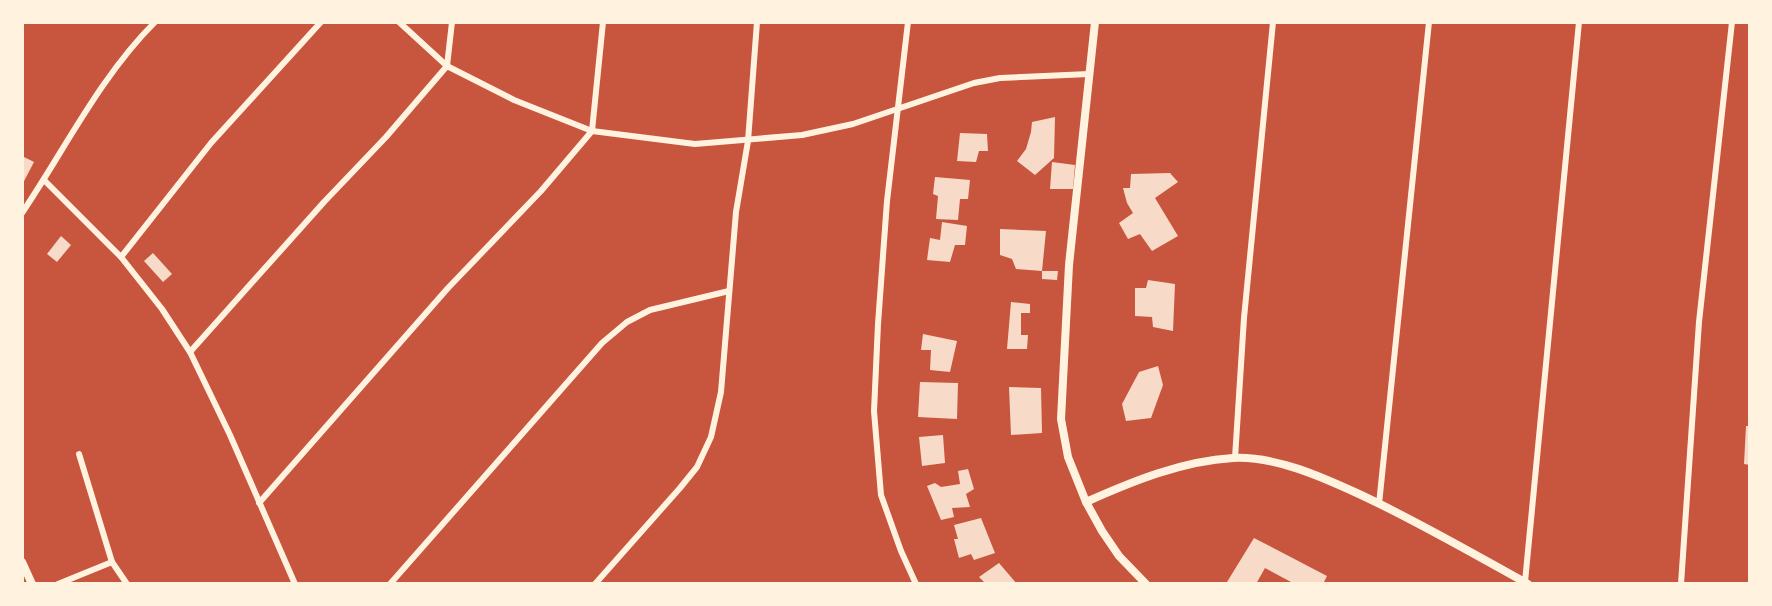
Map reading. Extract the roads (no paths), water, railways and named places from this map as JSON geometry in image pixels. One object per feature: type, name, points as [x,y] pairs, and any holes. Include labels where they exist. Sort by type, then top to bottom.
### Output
[{"type":"street","points":[[22,213],[124,55],[154,22]]},
{"type":"street","points":[[121,257],[212,143],[321,22]]},
{"type":"street","points":[[399,22],[447,66],[513,99],[592,131],[695,144],[802,135],[853,124],[974,83],[1000,78],[1089,75]]},
{"type":"street","points":[[190,352],[324,202],[386,137],[447,66],[452,22]]},
{"type":"street","points":[[259,503],[448,288],[541,190],[592,131],[603,22]]},
{"type":"street","points":[[596,584],[697,467],[711,437],[721,392],[736,212],[748,141],[757,22]]},
{"type":"street","points":[[908,22],[888,201],[874,411],[881,495],[901,551],[916,584]]},
{"type":"street","points":[[1095,22],[1069,265],[1061,419],[1068,457],[1086,502],[1119,556],[1146,584]]},
{"type":"street","points":[[1235,458],[1244,318],[1273,22]]},
{"type":"street","points":[[1379,504],[1429,22]]},
{"type":"street","points":[[1086,502],[1126,484],[1196,463],[1235,458],[1295,468],[1325,478],[1379,504],[1526,583],[1579,22]]},
{"type":"street","points":[[1681,584],[1699,322],[1732,22]]},
{"type":"street","points":[[44,180],[121,257],[162,309],[190,352],[230,435],[295,584]]},
{"type":"street","points":[[390,584],[602,344],[627,322],[650,310],[729,291]]},
{"type":"street","points":[[79,454],[112,562],[127,584]]},
{"type":"street","points":[[22,562],[32,584]]},
{"type":"street","points":[[58,584],[112,562]]}]
